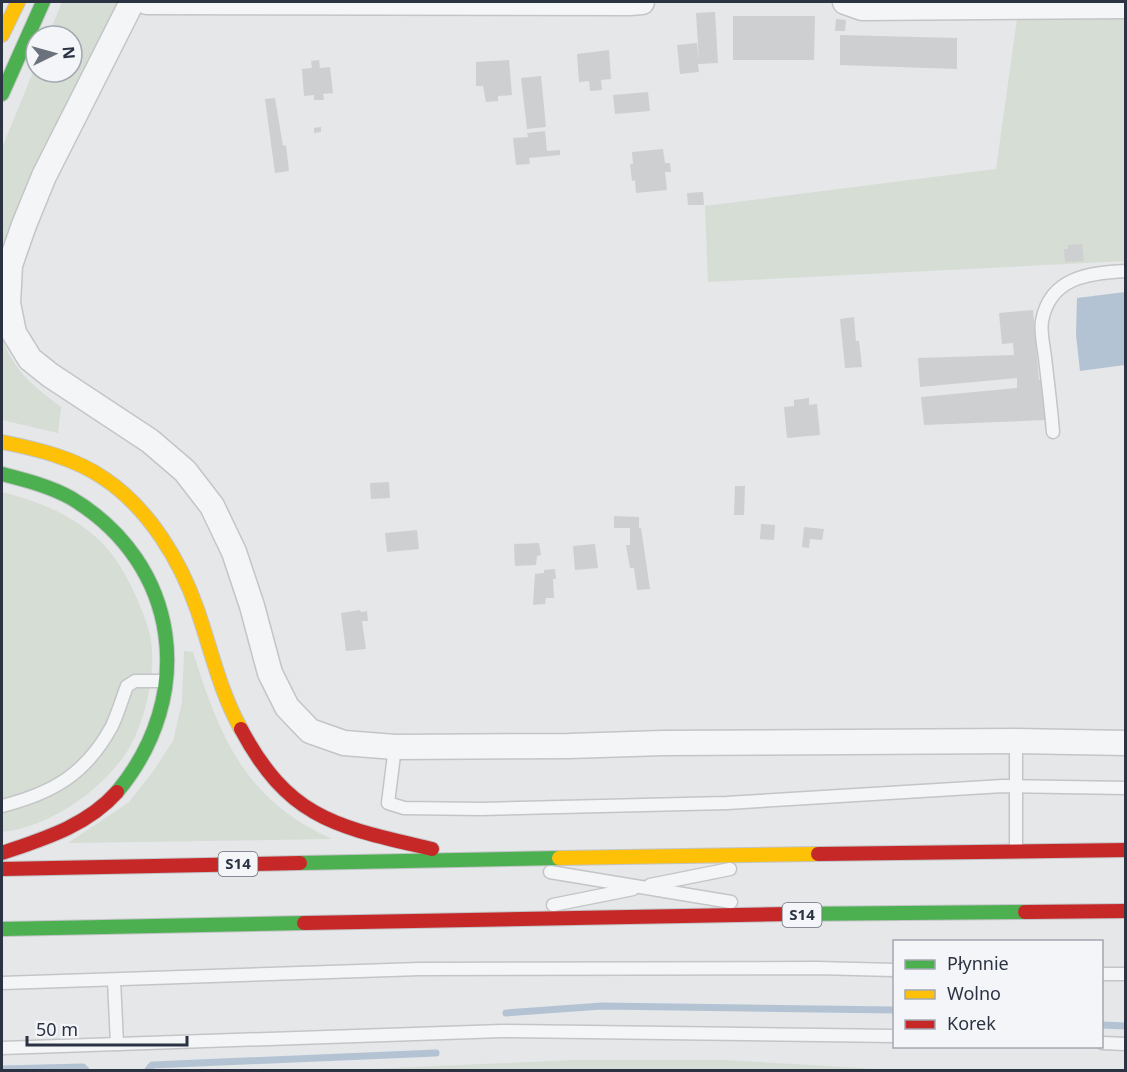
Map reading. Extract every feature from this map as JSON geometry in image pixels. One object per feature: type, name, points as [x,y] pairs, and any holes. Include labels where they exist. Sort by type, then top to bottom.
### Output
[{"type":"main road","points":[[2,35],[18,2]]},
{"type":"main road","points":[[2,94],[43,2]]},
{"type":"main road","points":[[2,442],[60,457],[106,479],[138,508],[158,531],[174,557],[189,589],[234,720],[259,760],[281,787],[303,806],[326,819],[364,832],[475,859]]},
{"type":"main road","points":[[2,474],[44,487],[77,502],[117,536],[137,560],[150,583],[162,612],[167,646],[167,681],[161,717],[142,760],[119,790],[93,814],[51,837],[2,853]]},
{"type":"main road","name":"S14","points":[[2,869],[475,859],[1125,850]]},
{"type":"main road","name":"S14","points":[[2,928],[1125,911]]},
{"type":"street","points":[[132,2],[44,176],[24,225],[10,266],[8,303],[14,333],[30,359],[50,375],[150,441],[185,471],[212,506],[234,552],[252,606],[270,673],[287,707],[310,730],[344,743],[395,747],[1016,741],[1125,743]]},
{"type":"street","points":[[147,2],[642,2]]},
{"type":"street","points":[[845,2],[862,8],[1125,6]]},
{"type":"lane","points":[[1053,432],[1041,323],[1047,304],[1056,292],[1071,280],[1091,273],[1125,271]]},
{"type":"lane","points":[[2,806],[30,799],[55,788],[80,768],[99,745],[112,724],[127,686],[135,681],[167,681]]},
{"type":"lane","points":[[1016,741],[1016,851]]},
{"type":"lane","points":[[395,747],[388,803],[404,808],[727,804],[1016,786],[1125,788]]},
{"type":"lane","points":[[478,921],[802,854]]},
{"type":"lane","points":[[475,859],[808,914]]},
{"type":"lane","points":[[2,983],[420,969],[817,968],[893,970]]},
{"type":"lane","points":[[1103,974],[1125,974]]},
{"type":"lane","points":[[114,980],[117,1044]]},
{"type":"lane","points":[[2,1048],[502,1031],[893,1036]]},
{"type":"lane","points":[[1103,1043],[1125,1044]]},
{"type":"shaded area","points":[[62,2],[119,2],[84,71],[84,24],[53,24]]},
{"type":"shaded area","points":[[1125,18],[1125,261],[708,282],[705,206],[996,169],[1017,19]]},
{"type":"shaded area","points":[[28,84],[78,84],[25,188],[2,247],[2,148]]},
{"type":"shaded area","points":[[2,338],[18,369],[61,407],[58,433],[2,420]]},
{"type":"shaded area","points":[[2,492],[61,513],[82,526],[109,551],[126,577],[144,616],[150,635],[152,664],[145,710],[140,724],[128,750],[111,772],[71,806],[38,823],[2,832]]},
{"type":"shaded area","points":[[184,651],[193,652],[226,739],[240,763],[257,785],[277,805],[302,823],[332,839],[68,843],[129,802],[173,741],[182,702]]},
{"type":"shaded area","points":[[575,1060],[725,1060],[895,1070],[346,1070]]},
{"type":"water","points":[[1125,292],[1125,365],[1080,371],[1076,335],[1077,298]]},
{"type":"building","points":[[715,12],[718,63],[698,64],[699,72],[680,74],[677,45],[697,43],[699,62],[696,13]]},
{"type":"building","points":[[733,16],[815,16],[814,60],[733,60]]},
{"type":"building","points":[[836,19],[846,20],[845,31],[835,31]]},
{"type":"building","points":[[840,35],[957,38],[957,69],[840,65]]},
{"type":"building","points":[[609,50],[611,79],[601,80],[602,90],[590,91],[589,81],[579,82],[577,54]]},
{"type":"building","points":[[319,60],[320,68],[330,67],[333,93],[323,94],[324,100],[314,100],[314,95],[304,96],[302,69],[312,68],[311,61]]},
{"type":"building","points":[[509,60],[512,95],[498,96],[498,101],[486,102],[483,86],[476,86],[476,62]]},
{"type":"building","points":[[541,76],[546,127],[527,129],[521,78]]},
{"type":"building","points":[[648,92],[650,111],[615,114],[613,95]]},
{"type":"building","points":[[275,98],[283,146],[286,145],[289,171],[275,173],[265,99]]},
{"type":"building","points":[[321,127],[321,132],[314,133],[314,128]]},
{"type":"building","points":[[545,131],[547,151],[560,150],[560,155],[529,158],[530,164],[516,165],[513,138],[528,137],[527,133]]},
{"type":"building","points":[[663,149],[665,163],[670,163],[671,172],[665,172],[667,190],[636,193],[630,164],[633,164],[632,152]]},
{"type":"building","points":[[703,192],[704,205],[688,205],[687,193]]},
{"type":"building","points":[[1082,244],[1084,261],[1065,262],[1064,249],[1068,249],[1068,245]]},
{"type":"building","points":[[1033,310],[1039,380],[1042,380],[1046,420],[924,425],[921,397],[1017,388],[1017,378],[920,387],[918,358],[1014,355],[1013,343],[1002,344],[999,313]]},
{"type":"building","points":[[854,317],[856,341],[859,341],[862,367],[845,368],[840,319]]},
{"type":"building","points":[[809,398],[809,405],[817,404],[820,435],[787,438],[784,407],[794,406],[794,400]]},
{"type":"building","points":[[389,482],[390,498],[371,499],[370,483]]},
{"type":"building","points":[[735,486],[745,486],[744,515],[734,515]]},
{"type":"building","points":[[614,516],[639,517],[650,589],[637,590],[634,568],[630,568],[626,545],[630,545],[630,528],[614,528]]},
{"type":"building","points":[[761,524],[775,525],[774,540],[760,539]]},
{"type":"building","points":[[804,527],[824,529],[822,540],[810,539],[809,548],[802,547]]},
{"type":"building","points":[[417,530],[419,549],[387,552],[385,533]]},
{"type":"building","points":[[539,543],[541,555],[537,556],[536,565],[515,566],[514,544]]},
{"type":"building","points":[[595,544],[598,568],[575,570],[573,546]]},
{"type":"building","points":[[555,569],[554,598],[546,598],[545,604],[533,605],[535,574]]},
{"type":"building","points":[[360,610],[361,612],[367,611],[368,621],[362,621],[366,649],[346,651],[341,613]]},
{"type":"waterway","points":[[506,1013],[602,1006],[893,1010]]},
{"type":"waterway","points":[[1103,1025],[1126,1026]]},
{"type":"waterway","points":[[148,1070],[152,1065],[436,1053]]},
{"type":"waterway","points":[[2,1069],[83,1067],[86,1070]]},
{"type":"traffic: fast","points":[[2,94],[43,2]]},
{"type":"traffic: fast","points":[[2,474],[63,494],[108,526],[136,558],[155,595],[165,634],[167,674],[159,715],[143,755],[117,792]]},
{"type":"traffic: fast","points":[[300,863],[559,858]]},
{"type":"traffic: fast","points":[[790,914],[1025,912]]},
{"type":"traffic: fast","points":[[2,929],[304,923]]},
{"type":"traffic: slow","points":[[2,35],[18,2]]},
{"type":"traffic: slow","points":[[2,442],[55,455],[81,465],[121,491],[149,520],[182,572],[222,685],[241,729]]},
{"type":"traffic: slow","points":[[559,858],[818,854]]},
{"type":"traffic: jam","points":[[241,729],[259,760],[298,802],[344,826],[432,849]]},
{"type":"traffic: jam","points":[[2,853],[48,837],[78,823],[105,804],[117,792]]},
{"type":"traffic: jam","points":[[818,854],[1126,850]]},
{"type":"traffic: jam","points":[[2,869],[300,863]]},
{"type":"traffic: jam","points":[[1025,912],[1126,911]]},
{"type":"traffic: jam","points":[[304,923],[790,914]]}]
